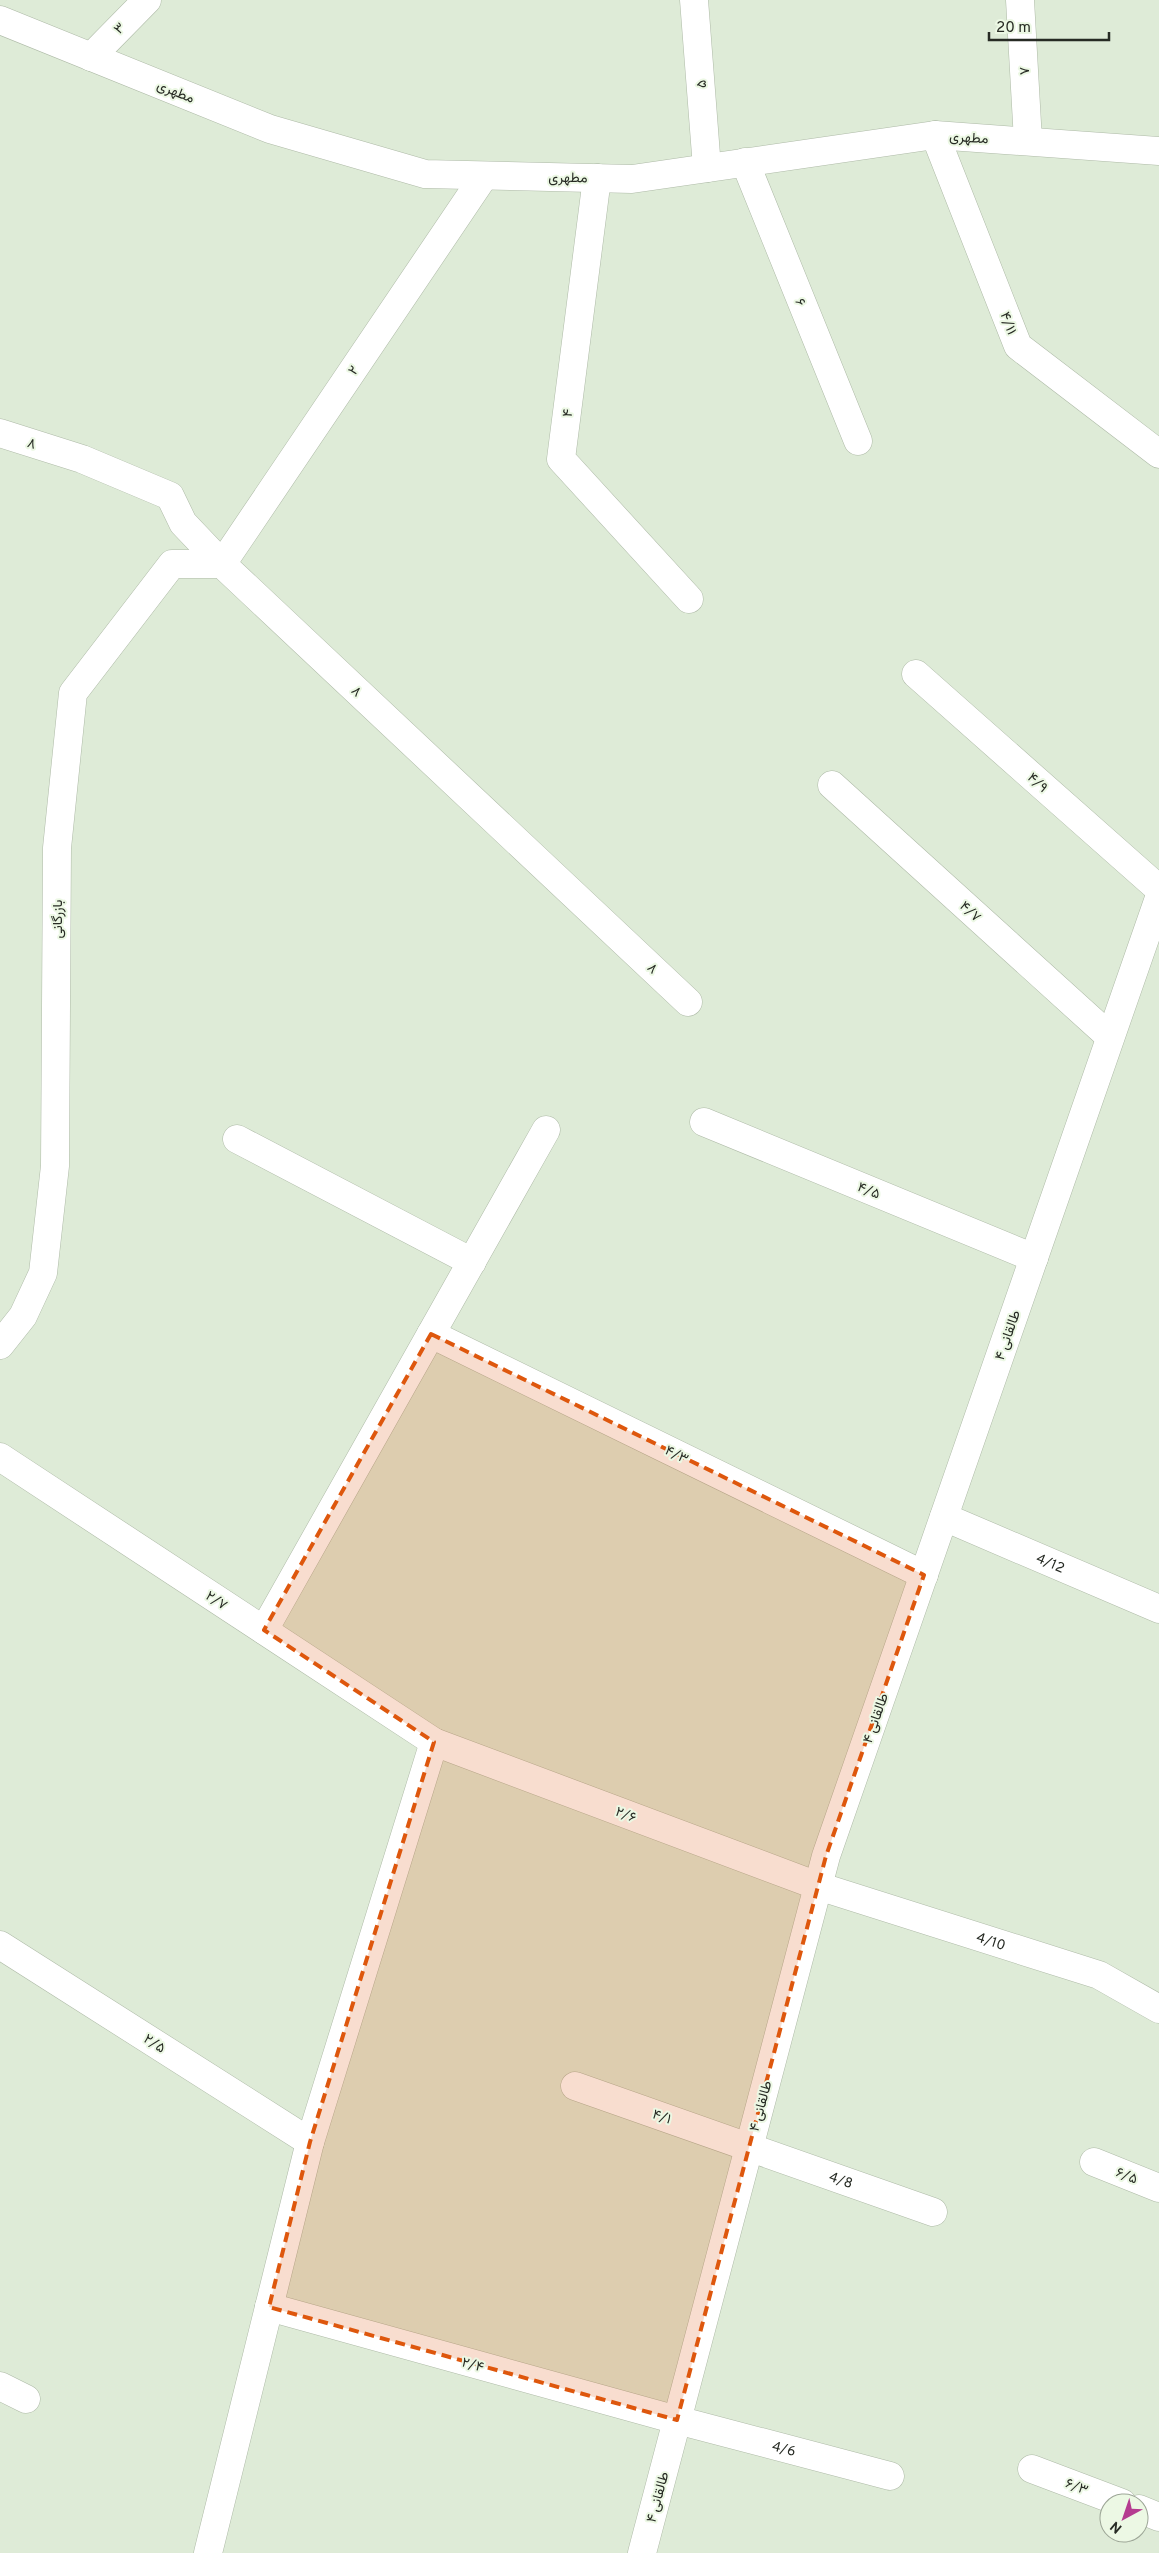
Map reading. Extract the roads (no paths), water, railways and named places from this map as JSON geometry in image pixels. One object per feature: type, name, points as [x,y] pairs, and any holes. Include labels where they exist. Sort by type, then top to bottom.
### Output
[{"type":"street","name":"۳","points":[[91,57],[147,0]]},
{"type":"street","name":"۵","points":[[694,0],[708,168]]},
{"type":"street","name":"۷","points":[[1020,0],[1028,141]]},
{"type":"street","name":"مطهری","points":[[0,20],[270,129],[425,174],[632,179],[936,134],[1159,151]]},
{"type":"street","name":"۴/۱۱","points":[[936,134],[1018,346],[1159,454]]},
{"type":"street","name":"۶","points":[[745,162],[858,441]]},
{"type":"street","name":"۲","points":[[222,564],[484,176]]},
{"type":"street","name":"۴","points":[[597,178],[561,459],[689,599]]},
{"type":"street","name":"۸","points":[[0,433],[82,459],[170,496],[184,523],[222,564],[688,1002]]},
{"type":"street","name":"بازرگانی","points":[[0,1345],[23,1316],[43,1273],[55,1166],[57,848],[73,693],[172,564],[222,564]]},
{"type":"street","name":"۴/۹","points":[[916,674],[1159,889]]},
{"type":"street","name":"۴/۷","points":[[832,785],[1110,1037]]},
{"type":"street","name":"طالقانی ۴","points":[[642,2553],[818,1886],[944,1516],[1159,898]]},
{"type":"street","name":"۴/۵","points":[[704,1122],[1034,1258]]},
{"type":"street","points":[[264,1630],[546,1130]]},
{"type":"street","points":[[237,1139],[472,1262]]},
{"type":"street","name":"۴/۳","points":[[431,1334],[924,1575]]},
{"type":"street","name":"۲/۷","points":[[0,1457],[434,1742]]},
{"type":"street","name":"4/12","points":[[944,1516],[1159,1609]]},
{"type":"street","points":[[208,2553],[310,2142],[434,1742]]},
{"type":"street","name":"۲/۶","points":[[434,1742],[818,1886]]},
{"type":"street","name":"4/10","points":[[818,1886],[1100,1975],[1159,2009]]},
{"type":"street","name":"۲/۵","points":[[0,1945],[310,2142]]},
{"type":"street","name":"۴/۱","points":[[575,2086],[749,2147]]},
{"type":"street","name":"4/8","points":[[749,2147],[934,2212]]},
{"type":"street","name":"۶/۵","points":[[1094,2162],[1159,2188]]},
{"type":"street","name":"۲/۴","points":[[269,2307],[677,2420]]},
{"type":"street","points":[[0,2386],[26,2399]]},
{"type":"street","name":"4/6","points":[[677,2420],[890,2476]]},
{"type":"street","name":"۶/۳","points":[[1032,2469],[1099,2494]]}]
